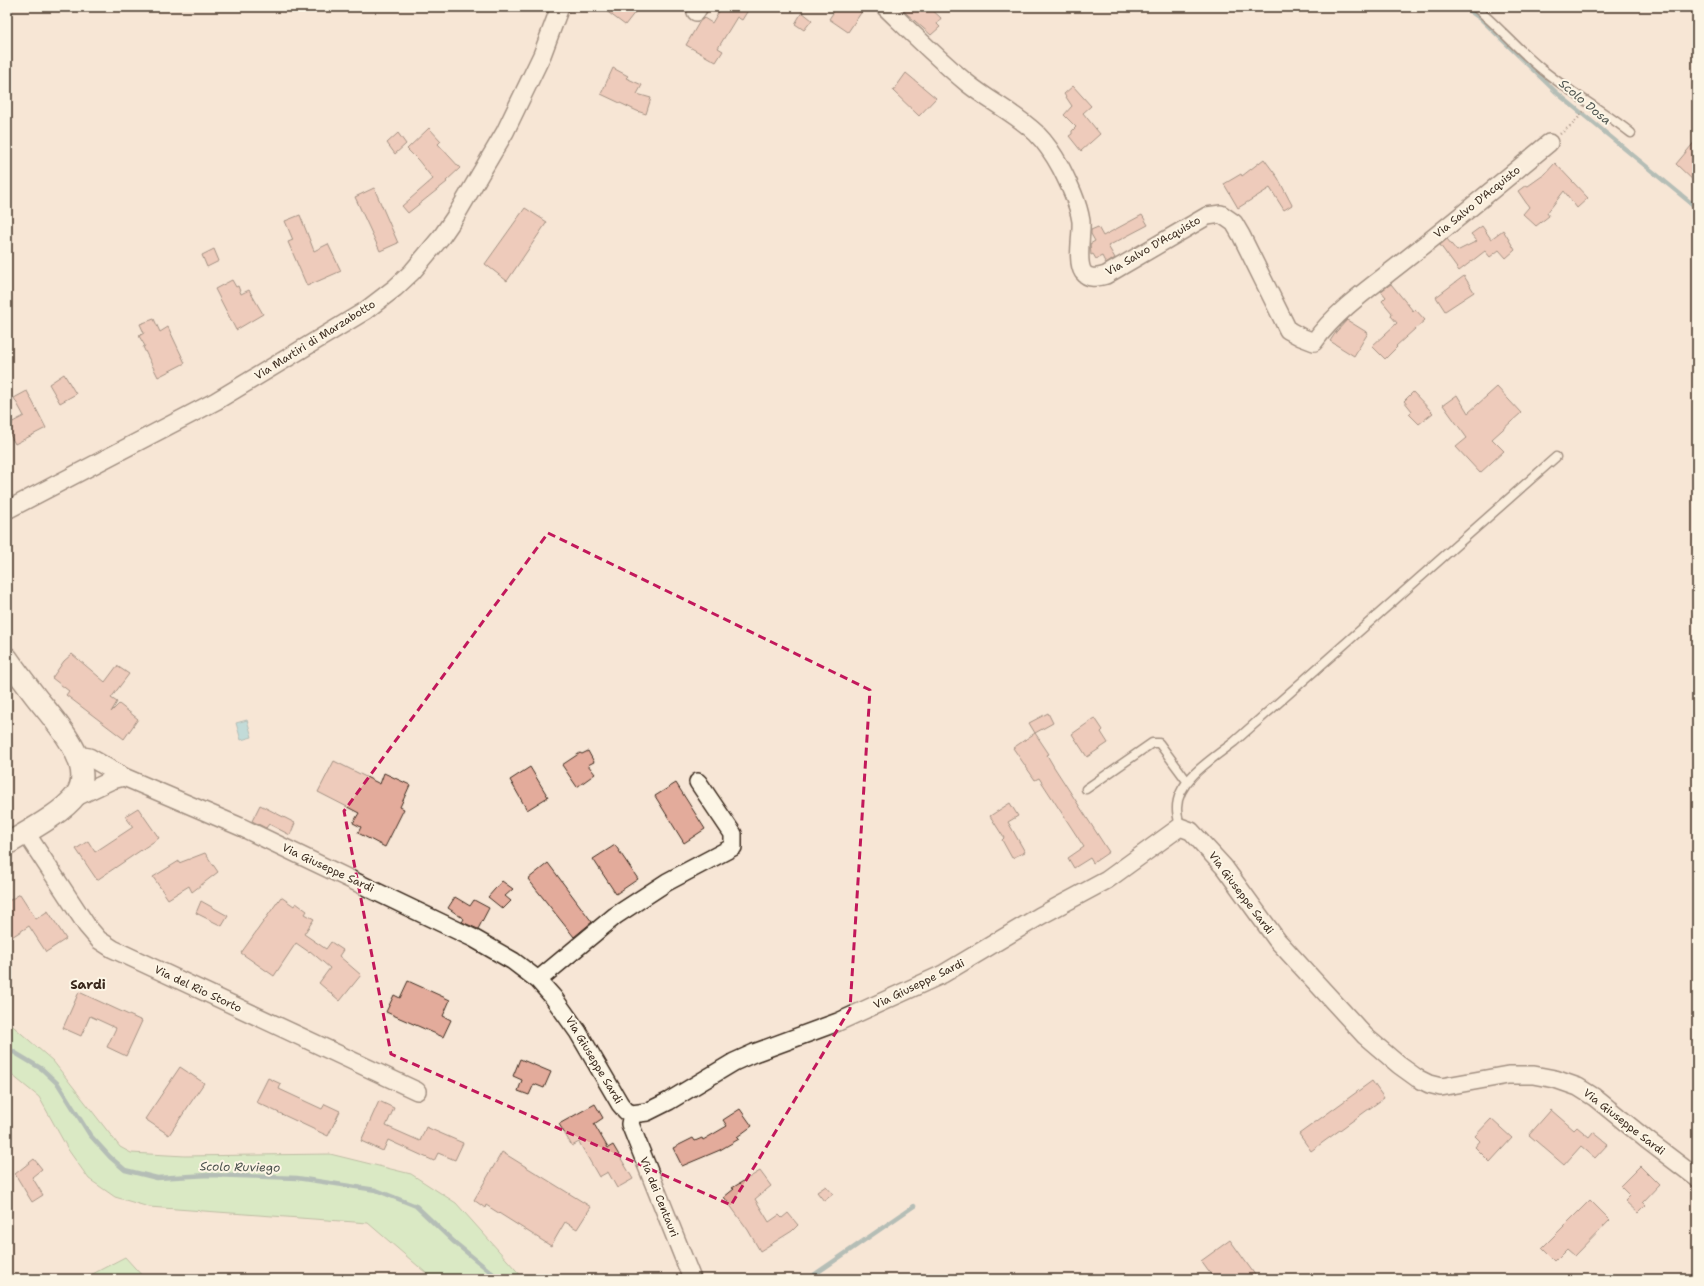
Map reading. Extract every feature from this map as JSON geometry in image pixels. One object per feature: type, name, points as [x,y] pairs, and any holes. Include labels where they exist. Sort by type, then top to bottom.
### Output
[{"type":"street","name":"Via Martiri di Marzabotto","points":[[7,510],[216,401],[365,311],[395,288],[412,272],[442,236],[455,217],[505,132],[542,55],[560,7]]},
{"type":"street","name":"Via Salvo D'Acquisto","points":[[885,7],[936,57],[963,80],[1036,134],[1053,154],[1074,197],[1081,220],[1080,257],[1083,272],[1087,276],[1093,278],[1106,275],[1207,216],[1221,214],[1234,223],[1241,234],[1288,330],[1301,338],[1314,342],[1324,328],[1351,303],[1449,226],[1549,143]]},
{"type":"street","points":[[7,658],[28,687],[49,712],[77,755],[82,779],[79,790],[66,805],[26,833],[7,844]]},
{"type":"street","name":"Via Giuseppe Sardi","points":[[77,755],[89,757],[124,777],[235,824],[474,938],[513,960],[538,980],[553,997],[578,1032],[620,1104],[626,1111],[632,1114],[639,1114],[655,1108],[734,1062],[754,1053],[838,1022],[943,974],[1040,916],[1107,880],[1180,827],[1191,831],[1224,867],[1277,940],[1365,1036],[1417,1078],[1441,1087],[1508,1075],[1534,1075],[1555,1079],[1578,1087],[1594,1097],[1697,1178]]},
{"type":"street","points":[[72,799],[112,780],[124,777]]},
{"type":"street","points":[[538,980],[615,916],[667,882],[733,847],[733,834],[698,782]]},
{"type":"street","name":"Via del Rio Storto","points":[[26,833],[87,926],[99,940],[113,949],[417,1091]]},
{"type":"street","name":"Via dei Centauri","points":[[632,1114],[630,1124],[692,1279]]},
{"type":"lane","points":[[1475,7],[1543,70],[1564,87],[1631,132]]},
{"type":"lane","points":[[1180,827],[1177,809],[1178,796],[1187,781],[1234,742],[1556,457]]},
{"type":"lane","points":[[1086,788],[1152,743],[1159,743],[1187,781]]},
{"type":"path","points":[[1574,123],[1585,110]]},
{"type":"highlighted area","points":[[548,533],[870,690],[850,1009],[731,1205],[391,1054],[344,811]]},
{"type":"green space","points":[[7,1021],[53,1061],[120,1147],[131,1153],[185,1156],[330,1154],[411,1174],[456,1203],[524,1279],[433,1279],[368,1223],[149,1207],[115,1197],[89,1179],[69,1151],[39,1097],[7,1071]]},
{"type":"green space","points":[[125,1257],[145,1279],[83,1279]]},
{"type":"water","points":[[247,720],[252,737],[241,740],[236,723]]},
{"type":"building","points":[[601,7],[639,7],[625,25]]},
{"type":"building","points":[[719,7],[750,7],[742,20],[737,17],[718,48],[723,51],[716,62],[686,45],[700,21],[704,18],[712,23],[721,8]]},
{"type":"building","points":[[837,7],[865,7],[848,32],[829,19]]},
{"type":"building","points":[[899,7],[929,7],[941,18],[937,24],[940,27],[931,35]]},
{"type":"building","points":[[802,12],[812,20],[804,30],[795,24]]},
{"type":"building","points":[[613,68],[628,76],[626,78],[642,85],[637,94],[651,98],[646,114],[601,94]]},
{"type":"building","points":[[906,73],[936,98],[919,116],[893,91]]},
{"type":"building","points":[[1073,86],[1091,106],[1083,113],[1100,134],[1081,151],[1069,136],[1076,127],[1064,115],[1072,106],[1064,94]]},
{"type":"building","points":[[429,128],[441,141],[438,144],[460,168],[446,181],[447,182],[408,213],[402,206],[433,179],[407,149]]},
{"type":"building","points":[[398,133],[406,144],[395,154],[387,143]]},
{"type":"building","points":[[1697,139],[1697,184],[1676,164]]},
{"type":"building","points":[[1264,159],[1278,178],[1292,205],[1284,210],[1270,188],[1238,208],[1224,184],[1241,174],[1242,176]]},
{"type":"building","points":[[1555,163],[1588,198],[1577,208],[1564,191],[1547,213],[1549,216],[1536,226],[1523,214],[1529,207],[1518,191],[1545,174]]},
{"type":"building","points":[[374,188],[398,243],[380,251],[355,197]]},
{"type":"building","points":[[525,208],[547,222],[507,281],[485,264]]},
{"type":"building","points":[[300,215],[314,251],[328,244],[341,271],[307,286],[288,242],[293,240],[285,221]]},
{"type":"building","points":[[1142,215],[1148,225],[1108,246],[1115,258],[1106,264],[1102,256],[1096,259],[1093,254],[1091,255],[1090,244],[1095,241],[1091,234],[1091,230],[1098,227],[1103,236]]},
{"type":"building","points":[[1482,226],[1491,239],[1503,230],[1515,250],[1506,258],[1499,250],[1490,257],[1485,251],[1459,271],[1440,245],[1447,239],[1457,251],[1477,241],[1471,234]]},
{"type":"building","points":[[214,249],[219,261],[207,267],[202,255]]},
{"type":"building","points":[[1464,276],[1474,292],[1445,311],[1436,297]]},
{"type":"building","points":[[232,280],[236,287],[238,286],[241,294],[249,290],[263,314],[236,330],[215,289]]},
{"type":"building","points":[[1391,284],[1413,311],[1415,309],[1425,320],[1396,346],[1397,347],[1385,359],[1372,346],[1397,323],[1391,316],[1392,313],[1382,301],[1386,297],[1381,291]]},
{"type":"building","points":[[154,319],[160,332],[168,327],[185,363],[158,377],[143,347],[145,346],[139,336],[144,333],[140,324]]},
{"type":"building","points":[[1347,320],[1368,333],[1354,356],[1330,341]]},
{"type":"building","points":[[64,374],[76,394],[60,403],[49,384]]},
{"type":"building","points":[[1497,387],[1521,413],[1492,439],[1504,451],[1480,473],[1456,447],[1467,438],[1443,405],[1457,395],[1468,413]]},
{"type":"building","points":[[27,391],[46,428],[15,444],[7,429],[7,425],[24,416],[14,398]]},
{"type":"building","points":[[1413,392],[1433,413],[1419,424],[1409,414],[1412,411],[1404,401]]},
{"type":"building","points":[[72,654],[105,682],[117,666],[129,674],[111,698],[117,702],[111,712],[119,704],[138,719],[124,739],[66,695],[69,691],[52,678],[64,661]]},
{"type":"building","points":[[1048,713],[1053,723],[1035,733],[1029,723]]},
{"type":"building","points":[[1095,718],[1103,730],[1101,732],[1108,743],[1087,757],[1072,734]]},
{"type":"building","points":[[1035,733],[1049,754],[1047,755],[1054,767],[1109,852],[1093,863],[1090,858],[1074,868],[1068,858],[1084,847],[1039,778],[1035,780],[1013,748]]},
{"type":"building","points":[[588,751],[594,762],[588,765],[595,774],[577,787],[562,765],[580,753],[582,754]]},
{"type":"building","points":[[334,761],[380,784],[384,773],[410,785],[400,807],[404,809],[385,847],[358,833],[361,827],[353,823],[359,813],[318,792]]},
{"type":"building","points":[[530,767],[548,797],[527,810],[510,780]]},
{"type":"building","points":[[676,783],[705,829],[684,843],[655,796]]},
{"type":"building","points":[[1010,803],[1018,816],[1008,822],[1025,852],[1012,858],[1002,840],[1004,838],[990,816]]},
{"type":"building","points":[[260,805],[295,823],[290,835],[269,824],[266,828],[252,821]]},
{"type":"building","points":[[138,808],[159,838],[97,880],[76,849],[88,841],[95,852],[133,827],[125,816]]},
{"type":"building","points":[[615,845],[638,879],[616,894],[593,859]]},
{"type":"building","points":[[205,853],[218,872],[192,892],[189,886],[168,899],[153,877],[179,861],[179,863]]},
{"type":"building","points":[[548,863],[592,922],[574,937],[528,879]]},
{"type":"building","points":[[502,881],[513,889],[505,896],[511,901],[503,909],[488,897]]},
{"type":"building","points":[[20,894],[36,919],[48,911],[66,939],[46,952],[29,926],[7,940],[7,902]]},
{"type":"building","points":[[281,897],[294,906],[296,903],[307,911],[305,914],[314,919],[304,934],[326,949],[331,942],[343,950],[339,956],[361,975],[340,1001],[319,983],[330,968],[310,951],[309,952],[296,943],[274,976],[241,953]]},
{"type":"building","points":[[455,897],[470,906],[474,900],[489,908],[478,929],[462,922],[464,919],[448,908]]},
{"type":"building","points":[[201,901],[228,916],[222,926],[196,913]]},
{"type":"building","points":[[408,981],[450,1000],[443,1016],[451,1020],[443,1037],[386,1012],[394,995],[400,998]]},
{"type":"building","points":[[79,992],[142,1021],[126,1056],[107,1047],[116,1028],[90,1016],[81,1036],[63,1028]]},
{"type":"building","points":[[520,1059],[551,1072],[544,1088],[534,1084],[529,1095],[518,1091],[522,1080],[513,1076]]},
{"type":"building","points":[[180,1067],[204,1083],[169,1135],[145,1119]]},
{"type":"building","points":[[268,1078],[281,1084],[279,1089],[322,1109],[325,1104],[340,1111],[328,1136],[256,1102]]},
{"type":"building","points":[[1372,1081],[1384,1098],[1311,1151],[1299,1134]]},
{"type":"building","points":[[379,1101],[394,1108],[386,1126],[420,1141],[426,1127],[463,1143],[455,1160],[438,1153],[434,1161],[388,1140],[383,1151],[361,1141]]},
{"type":"building","points":[[595,1104],[603,1118],[594,1124],[608,1148],[613,1145],[633,1179],[617,1188],[608,1172],[599,1177],[579,1142],[572,1146],[559,1124]]},
{"type":"building","points":[[740,1109],[752,1126],[737,1137],[739,1139],[720,1150],[682,1166],[673,1148],[693,1138],[695,1141],[702,1138],[703,1140],[727,1126],[723,1120]]},
{"type":"building","points":[[1551,1110],[1574,1130],[1577,1127],[1589,1137],[1593,1132],[1608,1144],[1595,1158],[1581,1146],[1564,1165],[1529,1135]]},
{"type":"building","points":[[1491,1119],[1512,1138],[1490,1162],[1475,1147],[1480,1141],[1475,1136]]},
{"type":"building","points":[[502,1152],[591,1207],[577,1229],[565,1222],[551,1246],[486,1205],[485,1208],[474,1200]]},
{"type":"building","points":[[34,1159],[42,1169],[32,1177],[43,1195],[32,1202],[15,1174]]},
{"type":"building","points":[[1640,1166],[1659,1185],[1643,1202],[1646,1205],[1638,1213],[1625,1201],[1630,1196],[1620,1186]]},
{"type":"building","points":[[760,1171],[771,1186],[755,1199],[769,1222],[779,1215],[782,1218],[788,1213],[798,1225],[792,1231],[760,1251],[748,1230],[724,1197],[734,1189],[732,1188]]},
{"type":"building","points":[[826,1186],[833,1194],[824,1201],[817,1192]]},
{"type":"building","points":[[1590,1200],[1610,1220],[1575,1256],[1567,1249],[1555,1261],[1542,1248]]},
{"type":"building","points":[[1230,1240],[1258,1279],[1214,1279],[1201,1261]]},
{"type":"waterway","name":"Scolo Dosa","points":[[1464,7],[1481,19],[1557,93],[1697,208]]},
{"type":"waterway","name":"Scolo Ruviego","points":[[7,1048],[42,1069],[58,1084],[90,1135],[110,1157],[125,1170],[157,1178],[209,1175],[297,1178],[376,1190],[416,1206],[454,1242],[492,1273],[497,1279]]},
{"type":"waterway","points":[[808,1279],[914,1206]]},
{"type":"district","name":"Sardi","points":[[88,984]]}]
